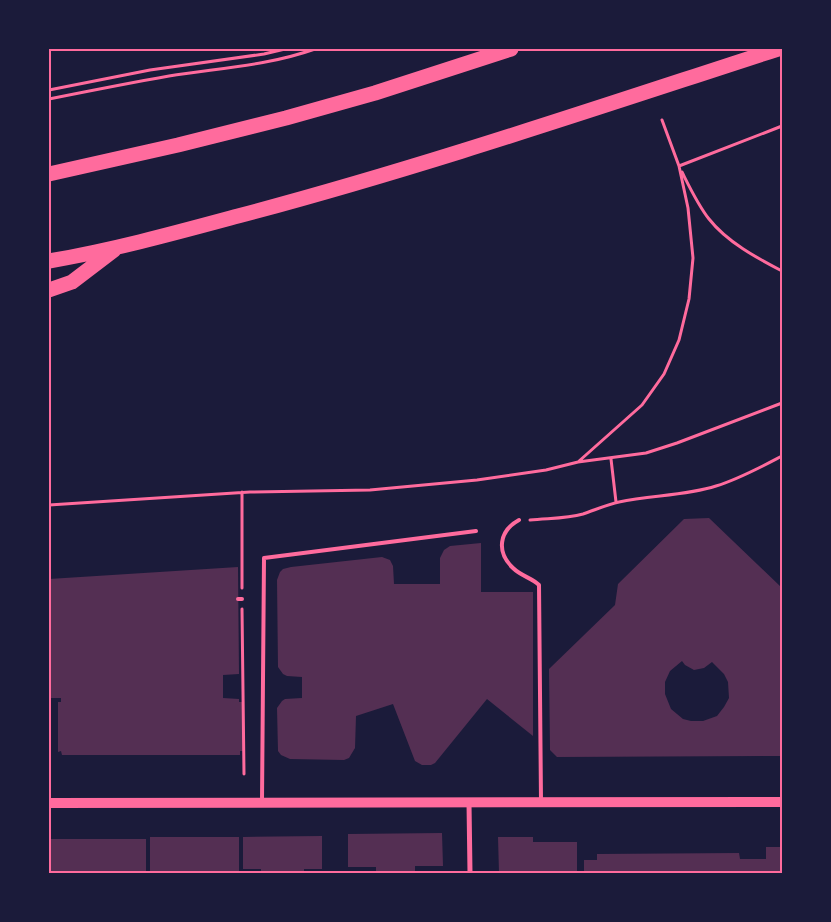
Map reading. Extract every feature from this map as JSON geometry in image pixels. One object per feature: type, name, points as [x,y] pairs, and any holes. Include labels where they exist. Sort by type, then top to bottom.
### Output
[{"type":"highway","points":[[50,173],[178,145],[340,103],[511,49]]},
{"type":"highway","points":[[49,261],[117,248],[316,196],[516,134],[778,49]]},
{"type":"highway","points":[[49,290],[72,282],[117,248]]},
{"type":"main road","points":[[49,804],[782,802]]},
{"type":"street","points":[[469,803],[470,873]]},
{"type":"lane","points":[[519,520],[511,524],[504,533],[502,547],[503,554],[513,569],[540,585],[541,803]]},
{"type":"lane","points":[[262,803],[264,558],[476,531]]},
{"type":"path","points":[[49,90],[150,70],[264,54],[285,49]]},
{"type":"path","points":[[49,99],[169,76],[290,58],[315,49]]},
{"type":"path","points":[[662,120],[679,166],[710,220],[754,256],[782,271]]},
{"type":"path","points":[[679,166],[782,126]]},
{"type":"path","points":[[578,462],[642,405],[664,374],[680,340],[689,299],[693,258],[688,208],[679,166]]},
{"type":"path","points":[[49,505],[242,492],[370,490],[477,480],[546,470],[578,462],[646,453],[782,403]]},
{"type":"path","points":[[519,520],[565,517],[582,514],[616,502],[677,494],[716,486],[782,456]]},
{"type":"path","points":[[611,459],[616,502]]},
{"type":"path","points":[[242,492],[240,599],[244,774]]},
{"type":"building","points":[[709,518],[781,587],[782,756],[557,757],[550,750],[549,669],[615,605],[618,584],[684,519]],"holes":[[[682,661],[694,670],[704,668],[712,662],[724,674],[728,682],[729,698],[717,716],[703,721],[691,721],[683,719],[671,709],[665,694],[665,682],[670,671]]]},
{"type":"building","points":[[481,543],[481,592],[533,592],[533,736],[487,699],[435,763],[422,765],[415,761],[393,704],[356,716],[355,748],[349,758],[344,760],[290,759],[281,755],[278,751],[277,708],[285,699],[302,698],[302,677],[287,676],[278,667],[277,580],[280,572],[291,567],[382,557],[390,560],[393,566],[394,584],[440,584],[440,558],[444,550],[450,546]]},
{"type":"building","points":[[238,567],[239,674],[223,675],[223,698],[239,699],[239,702],[243,702],[243,751],[240,751],[240,755],[62,755],[61,751],[58,752],[58,702],[61,702],[61,698],[49,698],[49,579]]},
{"type":"building","points":[[442,833],[443,866],[415,866],[415,873],[376,873],[376,867],[348,867],[348,834]]},
{"type":"building","points":[[322,836],[322,869],[304,869],[304,873],[261,873],[261,869],[243,869],[243,837]]},
{"type":"building","points":[[150,837],[239,837],[239,873],[150,873]]},
{"type":"building","points":[[498,837],[533,837],[533,842],[577,842],[577,873],[499,873]]},
{"type":"building","points":[[49,839],[146,839],[146,873],[49,873]]},
{"type":"building","points":[[766,847],[782,847],[782,873],[584,873],[584,860],[597,860],[597,854],[739,853],[740,859],[766,859]]}]
